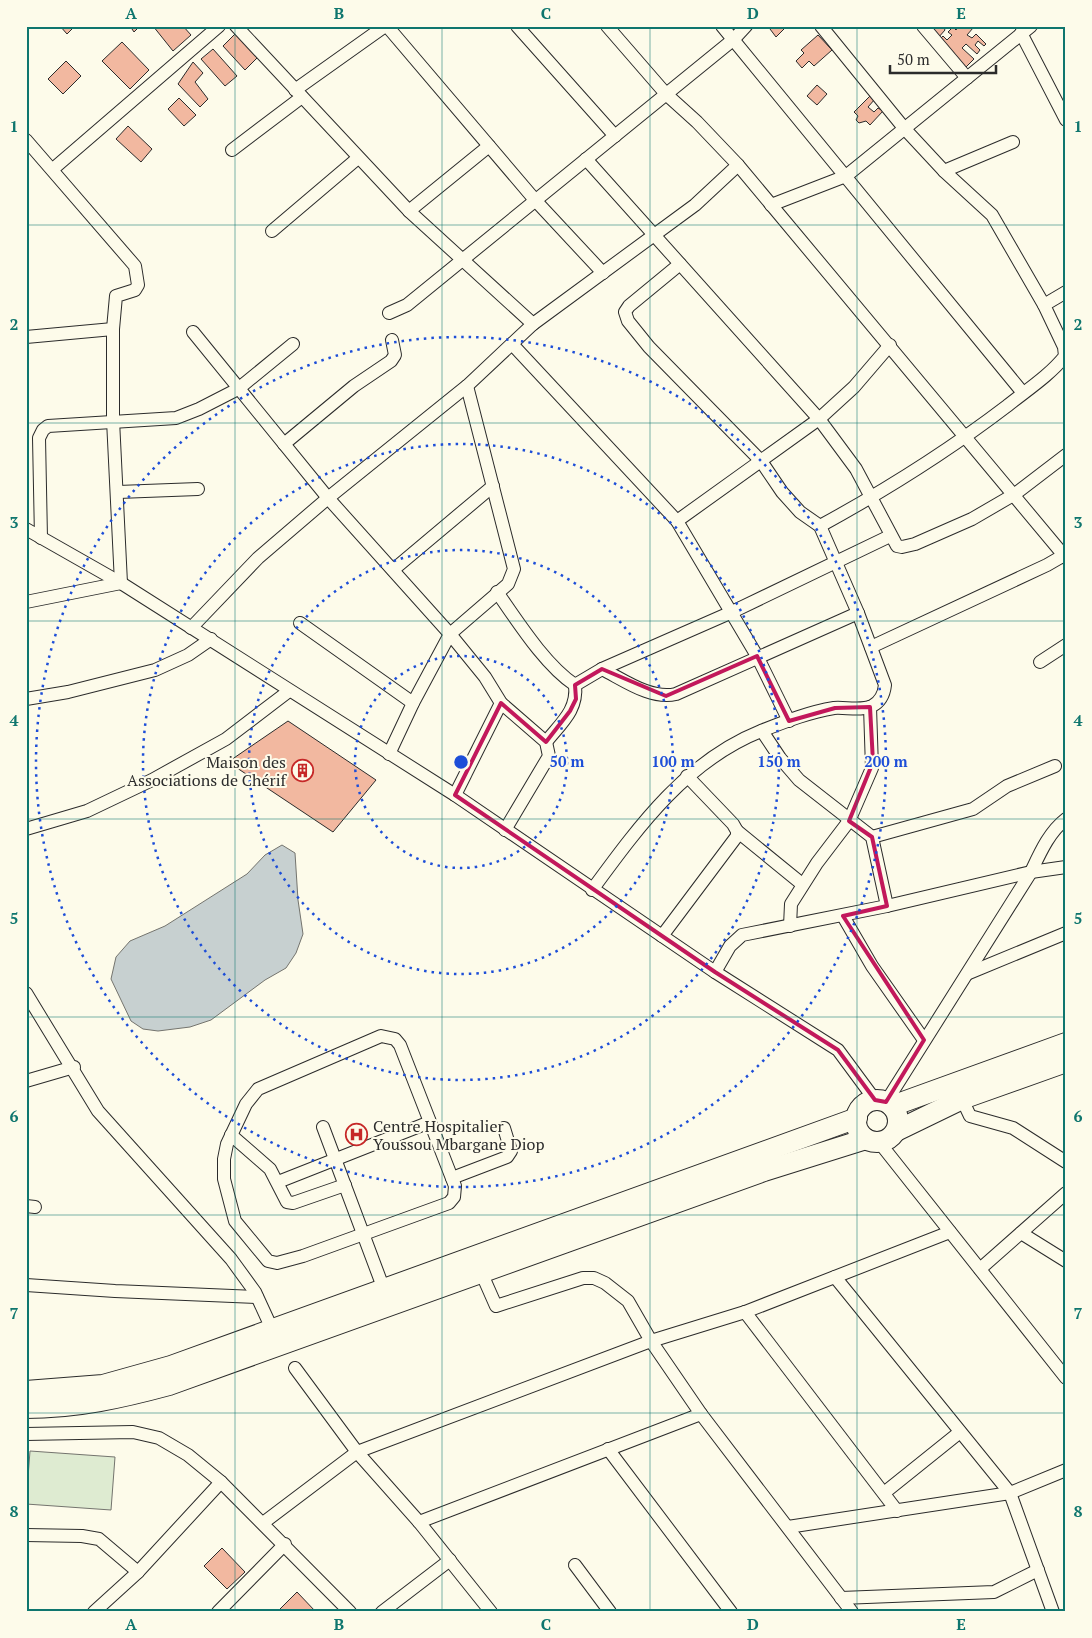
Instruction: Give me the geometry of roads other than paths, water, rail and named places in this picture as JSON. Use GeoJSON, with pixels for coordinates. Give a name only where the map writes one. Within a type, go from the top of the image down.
{"type":"FeatureCollection","features":[{"type":"Feature","properties":{"kind":"main road"},"geometry":{"type":"LineString","coordinates":[[873,1140],[858,1130],[857,1118],[863,1106],[884,1103],[1066,1043]]}},
{"type":"Feature","properties":{"kind":"main road"},"geometry":{"type":"LineString","coordinates":[[26,1391],[70,1389],[132,1379],[272,1329],[481,1272],[764,1171],[873,1140],[886,1140],[896,1131],[962,1100],[1066,1062]]}},
{"type":"Feature","properties":{"kind":"main road"},"geometry":{"type":"LineString","coordinates":[[884,1103],[897,1113],[896,1131]]}},
{"type":"Feature","properties":{"kind":"main road"},"geometry":{"type":"LineString","coordinates":[[26,1408],[57,1408],[99,1403],[168,1385],[386,1297],[857,1118]]}},
{"type":"Feature","properties":{"kind":"street"},"geometry":{"type":"LineString","coordinates":[[53,169],[219,26]]}},
{"type":"Feature","properties":{"kind":"street"},"geometry":{"type":"LineString","coordinates":[[236,26],[409,211],[464,259],[533,324]]}},
{"type":"Feature","properties":{"kind":"street"},"geometry":{"type":"LineString","coordinates":[[232,150],[298,94],[386,26],[535,200],[603,273]]}},
{"type":"Feature","properties":{"kind":"street"},"geometry":{"type":"LineString","coordinates":[[517,26],[615,136]]}},
{"type":"Feature","properties":{"kind":"street"},"geometry":{"type":"LineString","coordinates":[[607,26],[666,94],[697,122],[738,165],[1065,556],[871,648]]}},
{"type":"Feature","properties":{"kind":"street"},"geometry":{"type":"LineString","coordinates":[[722,26],[1023,393]]}},
{"type":"Feature","properties":{"kind":"street"},"geometry":{"type":"LineString","coordinates":[[389,313],[408,305],[734,39],[746,26]]}},
{"type":"Feature","properties":{"kind":"street"},"geometry":{"type":"LineString","coordinates":[[820,526],[871,498],[966,437],[1059,364],[1066,356],[1064,347],[1044,305],[992,216],[944,171],[904,128],[821,26]]}},
{"type":"Feature","properties":{"kind":"street"},"geometry":{"type":"LineString","coordinates":[[922,26],[967,78]]}},
{"type":"Feature","properties":{"kind":"street"},"geometry":{"type":"LineString","coordinates":[[770,205],[846,176],[1026,29],[1066,120]]}},
{"type":"Feature","properties":{"kind":"street"},"geometry":{"type":"LineString","coordinates":[[26,140],[135,266],[138,288],[116,296],[113,329],[113,420],[121,583]]}},
{"type":"Feature","properties":{"kind":"street"},"geometry":{"type":"LineString","coordinates":[[944,171],[1013,142]]}},
{"type":"Feature","properties":{"kind":"street"},"geometry":{"type":"LineString","coordinates":[[409,211],[489,146]]}},
{"type":"Feature","properties":{"kind":"street"},"geometry":{"type":"LineString","coordinates":[[272,231],[358,158]]}},
{"type":"Feature","properties":{"kind":"street"},"geometry":{"type":"LineString","coordinates":[[586,159],[818,419],[856,469],[890,536],[900,547],[914,544],[972,519],[1015,494],[1066,455]]}},
{"type":"Feature","properties":{"kind":"street"},"geometry":{"type":"LineString","coordinates":[[191,628],[258,558],[328,498],[466,386],[533,324],[695,205],[738,165]]}},
{"type":"Feature","properties":{"kind":"street"},"geometry":{"type":"LineString","coordinates":[[592,890],[626,842],[687,776],[724,748],[762,730],[834,708],[870,707],[883,696],[885,685],[858,613],[820,526],[800,512],[782,492],[761,461],[649,347],[628,321],[625,312],[628,306],[680,264]]}},
{"type":"Feature","properties":{"kind":"street"},"geometry":{"type":"LineString","coordinates":[[1044,305],[1066,292]]}},
{"type":"Feature","properties":{"kind":"street"},"geometry":{"type":"LineString","coordinates":[[26,336],[113,329]]}},
{"type":"Feature","properties":{"kind":"street"},"geometry":{"type":"LineString","coordinates":[[192,332],[328,498],[450,634],[485,677],[501,703],[546,742],[549,756],[505,830]]}},
{"type":"Feature","properties":{"kind":"street"},"geometry":{"type":"LineString","coordinates":[[284,444],[354,386],[391,361],[395,355],[392,340]]}},
{"type":"Feature","properties":{"kind":"street"},"geometry":{"type":"LineString","coordinates":[[41,538],[39,438],[42,430],[48,426],[113,420],[176,418],[199,409],[238,389],[292,344]]}},
{"type":"Feature","properties":{"kind":"street"},"geometry":{"type":"LineString","coordinates":[[512,344],[677,520],[757,656],[789,721]]}},
{"type":"Feature","properties":{"kind":"street"},"geometry":{"type":"LineString","coordinates":[[677,520],[818,419],[854,387],[890,345]]}},
{"type":"Feature","properties":{"kind":"street"},"geometry":{"type":"LineString","coordinates":[[389,754],[413,703],[450,634],[508,584],[514,568],[466,386]]}},
{"type":"Feature","properties":{"kind":"street"},"geometry":{"type":"LineString","coordinates":[[393,570],[493,486]]}},
{"type":"Feature","properties":{"kind":"street"},"geometry":{"type":"LineString","coordinates":[[118,492],[198,489]]}},
{"type":"Feature","properties":{"kind":"street"},"geometry":{"type":"LineString","coordinates":[[26,528],[121,583],[389,754],[505,830],[714,972],[838,1050],[884,1103],[969,972],[1031,872],[1052,833],[1066,819]]}},
{"type":"Feature","properties":{"kind":"street"},"geometry":{"type":"LineString","coordinates":[[575,685],[602,669],[732,612],[890,536]]}},
{"type":"Feature","properties":{"kind":"street"},"geometry":{"type":"LineString","coordinates":[[26,602],[121,583]]}},
{"type":"Feature","properties":{"kind":"street"},"geometry":{"type":"LineString","coordinates":[[497,592],[562,676],[575,685]]}},
{"type":"Feature","properties":{"kind":"street"},"geometry":{"type":"LineString","coordinates":[[602,669],[651,693],[666,696],[676,694],[757,656],[858,613]]}},
{"type":"Feature","properties":{"kind":"street"},"geometry":{"type":"LineString","coordinates":[[300,623],[413,703]]}},
{"type":"Feature","properties":{"kind":"street"},"geometry":{"type":"LineString","coordinates":[[26,699],[68,692],[155,670],[188,655],[210,639]]}},
{"type":"Feature","properties":{"kind":"street"},"geometry":{"type":"LineString","coordinates":[[1040,662],[1066,645]]}},
{"type":"Feature","properties":{"kind":"street"},"geometry":{"type":"LineString","coordinates":[[546,742],[570,711],[576,699],[575,685]]}},
{"type":"Feature","properties":{"kind":"street"},"geometry":{"type":"LineString","coordinates":[[26,829],[87,811],[152,780],[226,739],[290,691]]}},
{"type":"Feature","properties":{"kind":"street"},"geometry":{"type":"LineString","coordinates":[[454,796],[501,703]]}},
{"type":"Feature","properties":{"kind":"street"},"geometry":{"type":"LineString","coordinates":[[790,926],[789,909],[802,884],[848,820],[860,799],[873,762],[870,707]]}},
{"type":"Feature","properties":{"kind":"street"},"geometry":{"type":"LineString","coordinates":[[762,730],[780,758],[799,780],[872,837],[887,906]]}},
{"type":"Feature","properties":{"kind":"street"},"geometry":{"type":"LineString","coordinates":[[872,837],[973,809],[1007,786],[1055,766]]}},
{"type":"Feature","properties":{"kind":"street"},"geometry":{"type":"LineString","coordinates":[[687,776],[733,824],[737,831],[802,884]]}},
{"type":"Feature","properties":{"kind":"street"},"geometry":{"type":"LineString","coordinates":[[662,936],[736,839],[737,831]]}},
{"type":"Feature","properties":{"kind":"street"},"geometry":{"type":"LineString","coordinates":[[714,972],[730,946],[742,935],[843,916],[1031,872],[1066,867]]}},
{"type":"Feature","properties":{"kind":"street"},"geometry":{"type":"LineString","coordinates":[[843,916],[872,966],[924,1040]]}},
{"type":"Feature","properties":{"kind":"street"},"geometry":{"type":"LineString","coordinates":[[969,972],[1066,933]]}},
{"type":"Feature","properties":{"kind":"street"},"geometry":{"type":"LineString","coordinates":[[26,993],[31,1009],[74,1067],[98,1111],[214,1240],[257,1297],[272,1329]]}},
{"type":"Feature","properties":{"kind":"street"},"geometry":{"type":"LineString","coordinates":[[381,1036],[396,1040],[400,1045],[455,1186],[454,1197],[448,1203],[277,1263],[261,1255],[235,1222],[224,1179],[224,1159],[231,1135],[246,1104],[258,1089],[381,1036]]}},
{"type":"Feature","properties":{"kind":"street"},"geometry":{"type":"LineString","coordinates":[[26,1081],[74,1067]]}},
{"type":"Feature","properties":{"kind":"street"},"geometry":{"type":"LineString","coordinates":[[962,1100],[970,1116],[1013,1128],[1066,1162]]}},
{"type":"Feature","properties":{"kind":"street"},"geometry":{"type":"LineString","coordinates":[[278,1182],[430,1122]]}},
{"type":"Feature","properties":{"kind":"street"},"geometry":{"type":"LineString","coordinates":[[323,1127],[386,1297]]}},
{"type":"Feature","properties":{"kind":"street"},"geometry":{"type":"LineString","coordinates":[[452,1178],[507,1157],[511,1151],[504,1128]]}},
{"type":"Feature","properties":{"kind":"street"},"geometry":{"type":"LineString","coordinates":[[231,1135],[263,1161],[278,1182],[287,1202],[293,1203],[345,1185]]}},
{"type":"Feature","properties":{"kind":"street"},"geometry":{"type":"LineString","coordinates":[[873,1140],[950,1232],[1065,1376]]}},
{"type":"Feature","properties":{"kind":"street"},"geometry":{"type":"LineString","coordinates":[[980,1269],[1066,1193]]}},
{"type":"Feature","properties":{"kind":"street"},"geometry":{"type":"LineString","coordinates":[[263,1523],[357,1452],[651,1341],[745,1312],[950,1232]]}},
{"type":"Feature","properties":{"kind":"street"},"geometry":{"type":"LineString","coordinates":[[1021,1233],[1066,1260]]}},
{"type":"Feature","properties":{"kind":"street"},"geometry":{"type":"LineString","coordinates":[[481,1272],[496,1306],[546,1288],[583,1278],[594,1278],[620,1293],[628,1301],[651,1341],[701,1414],[852,1612]]}},
{"type":"Feature","properties":{"kind":"street"},"geometry":{"type":"LineString","coordinates":[[835,1277],[1010,1494],[1053,1612]]}},
{"type":"Feature","properties":{"kind":"street"},"geometry":{"type":"LineString","coordinates":[[26,1285],[257,1297]]}},
{"type":"Feature","properties":{"kind":"street"},"geometry":{"type":"LineString","coordinates":[[745,1312],[898,1511]]}},
{"type":"Feature","properties":{"kind":"street"},"geometry":{"type":"LineString","coordinates":[[295,1368],[357,1452],[420,1522],[491,1612]]}},
{"type":"Feature","properties":{"kind":"street"},"geometry":{"type":"LineString","coordinates":[[420,1522],[701,1414]]}},
{"type":"Feature","properties":{"kind":"street"},"geometry":{"type":"LineString","coordinates":[[26,1434],[133,1432],[146,1434],[188,1455],[221,1482],[285,1544],[343,1609]]}},
{"type":"Feature","properties":{"kind":"street"},"geometry":{"type":"LineString","coordinates":[[884,1493],[960,1432]]}},
{"type":"Feature","properties":{"kind":"street"},"geometry":{"type":"LineString","coordinates":[[608,1449],[731,1612]]}},
{"type":"Feature","properties":{"kind":"street"},"geometry":{"type":"LineString","coordinates":[[788,1527],[1010,1494],[1066,1470]]}},
{"type":"Feature","properties":{"kind":"street"},"geometry":{"type":"LineString","coordinates":[[94,1612],[138,1572],[221,1482]]}},
{"type":"Feature","properties":{"kind":"street"},"geometry":{"type":"LineString","coordinates":[[26,1535],[82,1536],[99,1539],[138,1572]]}},
{"type":"Feature","properties":{"kind":"street"},"geometry":{"type":"LineString","coordinates":[[218,1612],[285,1544]]}},
{"type":"Feature","properties":{"kind":"street"},"geometry":{"type":"LineString","coordinates":[[382,1612],[450,1560]]}},
{"type":"Feature","properties":{"kind":"street"},"geometry":{"type":"LineString","coordinates":[[575,1565],[610,1612]]}},
{"type":"Feature","properties":{"kind":"street"},"geometry":{"type":"LineString","coordinates":[[841,1598],[994,1592],[1038,1570]]}},
{"type":"Feature","properties":{"kind":"place","name":"Maison des Associations de Chérif"},"geometry":{"type":"Point","coordinates":[302,771]}},
{"type":"Feature","properties":{"kind":"place","name":"Centre Hospitalier Youssou Mbargane Diop"},"geometry":{"type":"Point","coordinates":[357,1135]}}]}
